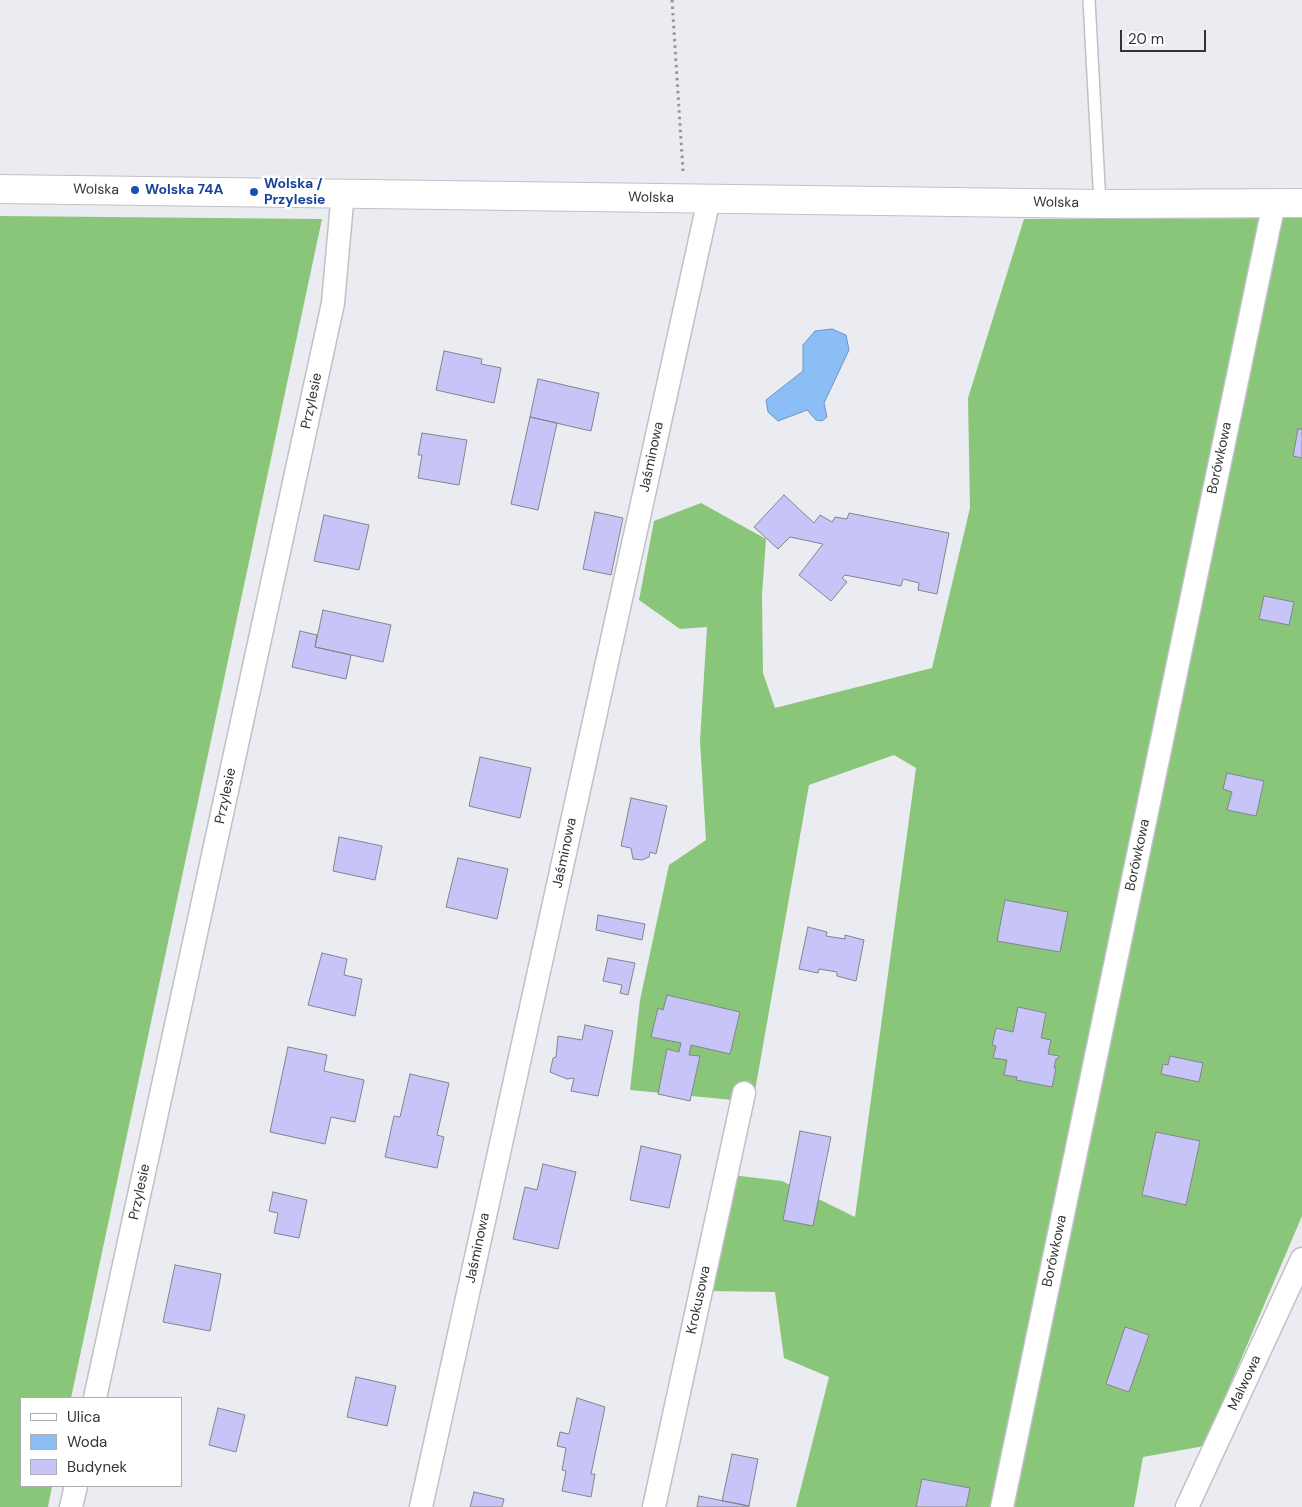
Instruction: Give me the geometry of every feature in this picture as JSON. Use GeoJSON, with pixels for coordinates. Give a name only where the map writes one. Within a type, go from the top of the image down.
{"type":"FeatureCollection","features":[{"type":"Feature","properties":{"kind":"street","name":"Wolska"},"geometry":{"type":"LineString","coordinates":[[0,189],[343,192],[1100,204],[1302,203]]}},
{"type":"Feature","properties":{"kind":"street","name":"Przylesie"},"geometry":{"type":"LineString","coordinates":[[95,1397],[333,302],[343,192]]}},
{"type":"Feature","properties":{"kind":"street","name":"Jaśminowa"},"geometry":{"type":"LineString","coordinates":[[420,1507],[697,199]]}},
{"type":"Feature","properties":{"kind":"street","name":"Borówkowa"},"geometry":{"type":"LineString","coordinates":[[1002,1507],[1274,203]]}},
{"type":"Feature","properties":{"kind":"street","name":"Krokusowa"},"geometry":{"type":"LineString","coordinates":[[654,1507],[744,1093]]}},
{"type":"Feature","properties":{"kind":"street","name":"Malwowa"},"geometry":{"type":"LineString","coordinates":[[1187,1507],[1302,1259]]}},
{"type":"Feature","properties":{"kind":"street"},"geometry":{"type":"LineString","coordinates":[[71,1507],[76,1487]]}},
{"type":"Feature","properties":{"kind":"lane"},"geometry":{"type":"LineString","coordinates":[[1088,0],[1100,204]]}},
{"type":"Feature","properties":{"kind":"path"},"geometry":{"type":"LineString","coordinates":[[672,0],[697,199]]}},
{"type":"Feature","properties":{"kind":"green space"},"geometry":{"type":"Polygon","coordinates":[[[0,216],[322,219],[71,1397],[20,1397],[20,1487],[52,1487],[48,1507],[0,1507],[0,216]]]}},
{"type":"Feature","properties":{"kind":"green space"},"geometry":{"type":"Polygon","coordinates":[[[1302,218],[1302,1216],[1204,1446],[1143,1457],[1134,1507],[796,1507],[829,1377],[784,1358],[775,1292],[709,1291],[724,1174],[782,1181],[855,1217],[916,768],[894,755],[809,785],[753,1102],[630,1090],[640,1000],[669,865],[706,840],[700,741],[707,627],[680,629],[639,600],[654,521],[701,503],[766,539],[762,595],[763,673],[775,708],[932,668],[970,508],[968,398],[1024,219],[1302,218]]]}},
{"type":"Feature","properties":{"kind":"water"},"geometry":{"type":"Polygon","coordinates":[[[832,329],[846,335],[849,350],[824,403],[827,417],[822,421],[816,420],[807,410],[778,421],[768,412],[766,400],[803,371],[803,345],[815,331],[832,329]]]}},
{"type":"Feature","properties":{"kind":"building"},"geometry":{"type":"Polygon","coordinates":[[[444,351],[482,359],[481,364],[501,368],[494,403],[436,390],[444,351]]]}},
{"type":"Feature","properties":{"kind":"building"},"geometry":{"type":"Polygon","coordinates":[[[538,379],[599,393],[591,431],[530,417],[538,379]]]}},
{"type":"Feature","properties":{"kind":"building"},"geometry":{"type":"Polygon","coordinates":[[[530,417],[557,423],[538,510],[511,504],[530,417]]]}},
{"type":"Feature","properties":{"kind":"building"},"geometry":{"type":"Polygon","coordinates":[[[1298,429],[1302,429],[1302,458],[1293,456],[1298,429]]]}},
{"type":"Feature","properties":{"kind":"building"},"geometry":{"type":"Polygon","coordinates":[[[422,433],[467,440],[459,485],[418,478],[422,455],[418,455],[422,433]]]}},
{"type":"Feature","properties":{"kind":"building"},"geometry":{"type":"Polygon","coordinates":[[[784,495],[814,523],[820,515],[832,522],[835,517],[847,519],[849,513],[949,533],[937,594],[918,590],[919,583],[903,579],[901,586],[845,575],[842,578],[847,582],[831,601],[799,575],[823,544],[790,537],[778,549],[754,527],[784,495]]]}},
{"type":"Feature","properties":{"kind":"building"},"geometry":{"type":"Polygon","coordinates":[[[595,512],[623,518],[611,575],[583,569],[595,512]]]}},
{"type":"Feature","properties":{"kind":"building"},"geometry":{"type":"Polygon","coordinates":[[[324,515],[369,525],[359,570],[314,561],[324,515]]]}},
{"type":"Feature","properties":{"kind":"building"},"geometry":{"type":"Polygon","coordinates":[[[1264,596],[1294,602],[1289,625],[1259,619],[1264,596]]]}},
{"type":"Feature","properties":{"kind":"building"},"geometry":{"type":"Polygon","coordinates":[[[323,610],[391,625],[383,662],[315,647],[323,610]]]}},
{"type":"Feature","properties":{"kind":"building"},"geometry":{"type":"Polygon","coordinates":[[[300,631],[317,635],[315,647],[351,655],[346,679],[292,667],[300,631]]]}},
{"type":"Feature","properties":{"kind":"building"},"geometry":{"type":"Polygon","coordinates":[[[480,757],[531,768],[520,818],[469,806],[480,757]]]}},
{"type":"Feature","properties":{"kind":"building"},"geometry":{"type":"Polygon","coordinates":[[[1227,773],[1264,781],[1256,816],[1227,810],[1232,792],[1223,789],[1227,773]]]}},
{"type":"Feature","properties":{"kind":"building"},"geometry":{"type":"Polygon","coordinates":[[[631,798],[667,806],[656,854],[650,852],[649,857],[642,860],[633,859],[631,848],[621,846],[631,798]]]}},
{"type":"Feature","properties":{"kind":"building"},"geometry":{"type":"Polygon","coordinates":[[[339,837],[382,846],[375,880],[333,871],[339,837]]]}},
{"type":"Feature","properties":{"kind":"building"},"geometry":{"type":"Polygon","coordinates":[[[458,858],[508,869],[497,919],[446,907],[458,858]]]}},
{"type":"Feature","properties":{"kind":"building"},"geometry":{"type":"Polygon","coordinates":[[[1005,900],[1068,912],[1060,952],[997,941],[1005,900]]]}},
{"type":"Feature","properties":{"kind":"building"},"geometry":{"type":"Polygon","coordinates":[[[598,915],[645,924],[642,940],[596,930],[598,915]]]}},
{"type":"Feature","properties":{"kind":"building"},"geometry":{"type":"Polygon","coordinates":[[[808,927],[827,932],[826,936],[845,939],[845,935],[864,940],[856,981],[837,976],[837,972],[819,969],[818,973],[799,969],[808,927]]]}},
{"type":"Feature","properties":{"kind":"building"},"geometry":{"type":"Polygon","coordinates":[[[322,953],[347,959],[344,975],[362,979],[355,1016],[308,1005],[322,953]]]}},
{"type":"Feature","properties":{"kind":"building"},"geometry":{"type":"Polygon","coordinates":[[[608,958],[635,963],[628,995],[620,993],[622,985],[603,981],[608,958]]]}},
{"type":"Feature","properties":{"kind":"building"},"geometry":{"type":"Polygon","coordinates":[[[667,995],[740,1012],[730,1054],[691,1045],[689,1055],[700,1056],[690,1101],[658,1094],[667,1049],[679,1052],[681,1043],[651,1037],[658,1008],[663,1010],[667,995]]]}},
{"type":"Feature","properties":{"kind":"building"},"geometry":{"type":"Polygon","coordinates":[[[1018,1007],[1046,1013],[1041,1038],[1051,1040],[1048,1054],[1059,1056],[1056,1059],[1052,1087],[1016,1080],[1017,1077],[1004,1075],[1007,1060],[993,1058],[996,1046],[992,1045],[996,1028],[1013,1032],[1018,1007]]]}},
{"type":"Feature","properties":{"kind":"building"},"geometry":{"type":"Polygon","coordinates":[[[585,1025],[613,1031],[598,1096],[571,1091],[574,1078],[567,1079],[550,1072],[553,1058],[556,1057],[558,1036],[582,1040],[585,1025]]]}},
{"type":"Feature","properties":{"kind":"building"},"geometry":{"type":"Polygon","coordinates":[[[288,1047],[327,1055],[324,1071],[364,1080],[355,1122],[331,1117],[325,1144],[270,1132],[288,1047]]]}},
{"type":"Feature","properties":{"kind":"building"},"geometry":{"type":"Polygon","coordinates":[[[1170,1056],[1203,1063],[1199,1082],[1161,1074],[1163,1064],[1168,1065],[1170,1056]]]}},
{"type":"Feature","properties":{"kind":"building"},"geometry":{"type":"Polygon","coordinates":[[[410,1074],[449,1083],[437,1135],[444,1137],[437,1168],[385,1157],[394,1116],[400,1117],[410,1074]]]}},
{"type":"Feature","properties":{"kind":"building"},"geometry":{"type":"Polygon","coordinates":[[[800,1131],[831,1137],[813,1226],[783,1220],[800,1131]]]}},
{"type":"Feature","properties":{"kind":"building"},"geometry":{"type":"Polygon","coordinates":[[[1156,1132],[1200,1141],[1186,1205],[1142,1195],[1156,1132]]]}},
{"type":"Feature","properties":{"kind":"building"},"geometry":{"type":"Polygon","coordinates":[[[641,1146],[681,1155],[669,1208],[630,1200],[641,1146]]]}},
{"type":"Feature","properties":{"kind":"building"},"geometry":{"type":"Polygon","coordinates":[[[543,1164],[576,1172],[558,1249],[513,1239],[525,1187],[537,1190],[543,1164]]]}},
{"type":"Feature","properties":{"kind":"building"},"geometry":{"type":"Polygon","coordinates":[[[273,1192],[307,1200],[299,1238],[274,1233],[278,1213],[269,1211],[273,1192]]]}},
{"type":"Feature","properties":{"kind":"building"},"geometry":{"type":"Polygon","coordinates":[[[175,1265],[221,1274],[210,1331],[163,1322],[175,1265]]]}},
{"type":"Feature","properties":{"kind":"building"},"geometry":{"type":"Polygon","coordinates":[[[1125,1327],[1149,1335],[1129,1392],[1106,1384],[1125,1327]]]}},
{"type":"Feature","properties":{"kind":"building"},"geometry":{"type":"Polygon","coordinates":[[[356,1377],[396,1386],[387,1426],[347,1417],[356,1377]]]}},
{"type":"Feature","properties":{"kind":"building"},"geometry":{"type":"Polygon","coordinates":[[[577,1398],[605,1407],[591,1474],[595,1474],[591,1497],[562,1491],[566,1471],[562,1470],[566,1448],[557,1446],[560,1432],[569,1434],[577,1398]]]}},
{"type":"Feature","properties":{"kind":"building"},"geometry":{"type":"Polygon","coordinates":[[[218,1408],[245,1415],[236,1452],[209,1445],[218,1408]]]}},
{"type":"Feature","properties":{"kind":"building"},"geometry":{"type":"Polygon","coordinates":[[[732,1454],[758,1459],[749,1506],[722,1501],[732,1454]]]}},
{"type":"Feature","properties":{"kind":"building"},"geometry":{"type":"Polygon","coordinates":[[[922,1479],[970,1488],[966,1507],[916,1507],[922,1479]]]}},
{"type":"Feature","properties":{"kind":"building"},"geometry":{"type":"Polygon","coordinates":[[[474,1492],[504,1499],[502,1507],[470,1507],[474,1492]]]}},
{"type":"Feature","properties":{"kind":"building"},"geometry":{"type":"Polygon","coordinates":[[[699,1496],[749,1506],[749,1507],[697,1507],[699,1496]]]}},
{"type":"Feature","properties":{"kind":"place","name":"Wolska 74A"},"geometry":{"type":"Point","coordinates":[135,190]}},
{"type":"Feature","properties":{"kind":"place","name":"Wolska / Przylesie"},"geometry":{"type":"Point","coordinates":[254,192]}}]}
